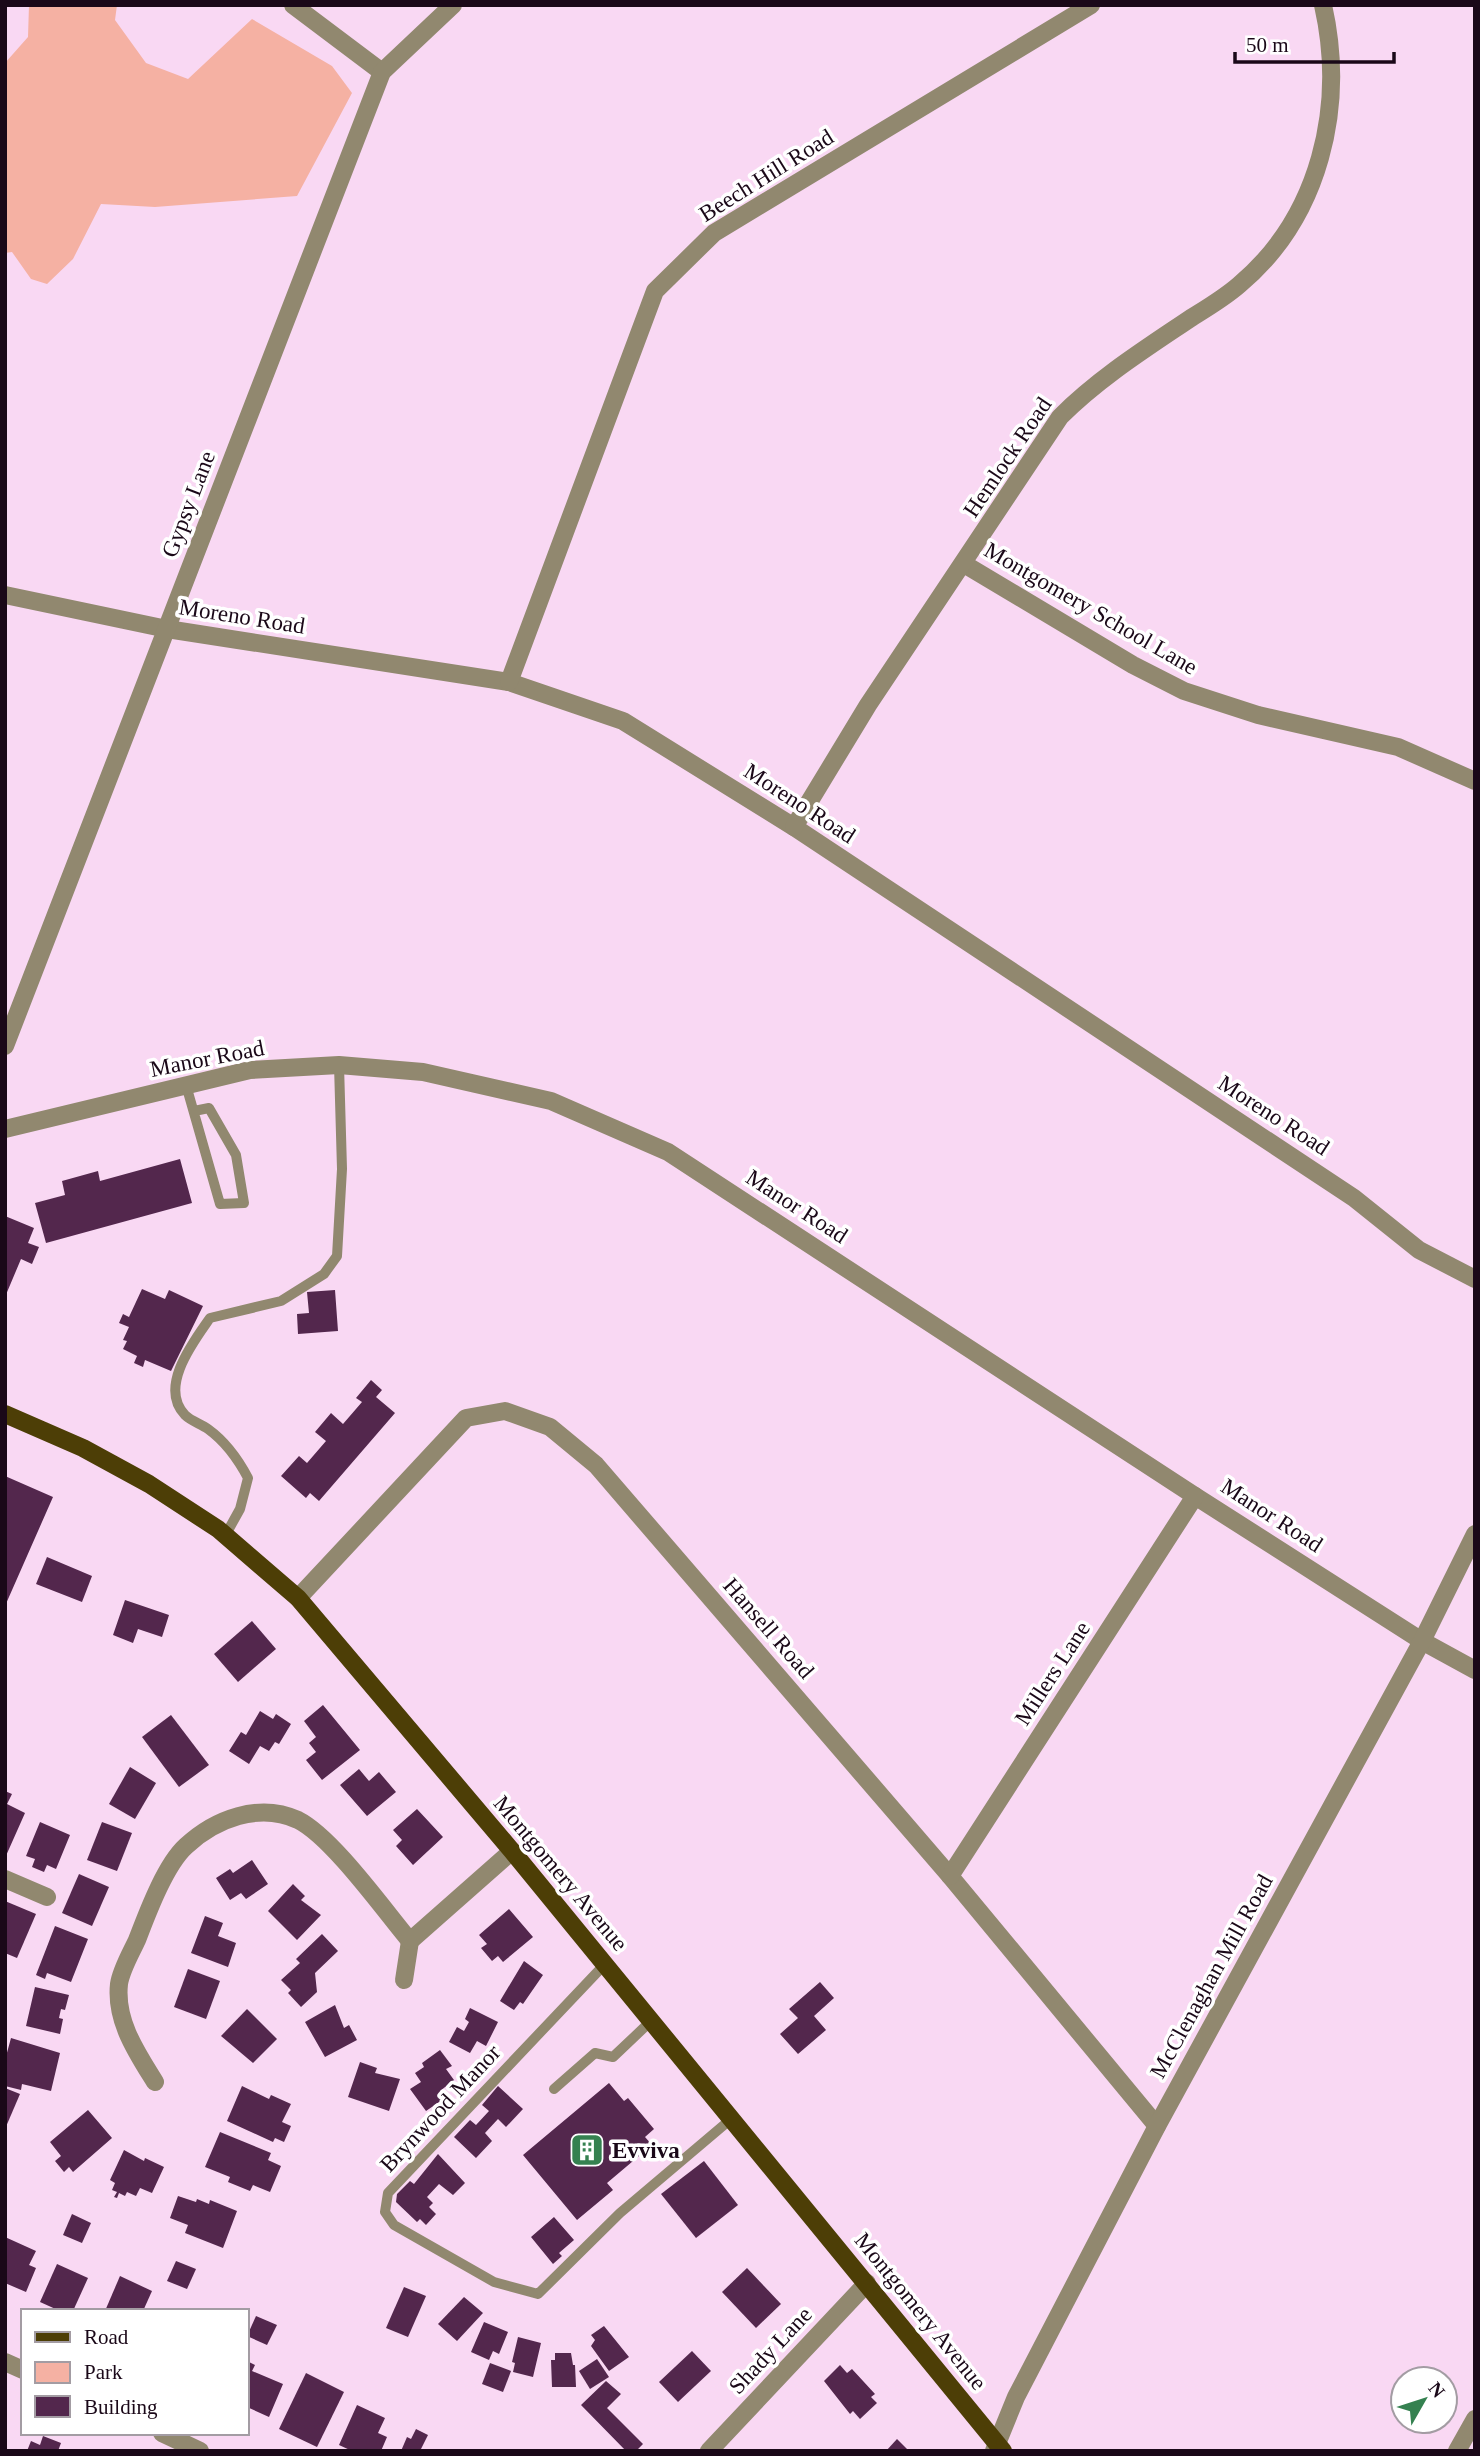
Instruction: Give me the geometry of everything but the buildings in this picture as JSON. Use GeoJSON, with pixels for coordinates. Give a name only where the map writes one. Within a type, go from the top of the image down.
{"type":"FeatureCollection","features":[{"type":"Feature","properties":{"kind":"main road","name":"Montgomery Avenue"},"geometry":{"type":"LineString","coordinates":[[5,1414],[83,1448],[138,1478],[225,1535],[298,1598],[605,1964],[867,2283],[998,2449]]}},
{"type":"Feature","properties":{"kind":"street"},"geometry":{"type":"LineString","coordinates":[[293,5],[382,72]]}},
{"type":"Feature","properties":{"kind":"street","name":"Gypsy Lane"},"geometry":{"type":"LineString","coordinates":[[5,1046],[382,72],[453,5]]}},
{"type":"Feature","properties":{"kind":"street","name":"Beech Hill Road"},"geometry":{"type":"LineString","coordinates":[[509,682],[656,291],[714,233],[1091,5]]}},
{"type":"Feature","properties":{"kind":"street","name":"Hemlock Road"},"geometry":{"type":"LineString","coordinates":[[794,827],[868,705],[1060,417],[1087,390],[1238,286],[1293,225],[1317,172],[1329,117],[1331,59],[1323,5]]}},
{"type":"Feature","properties":{"kind":"street","name":"Montgomery School Lane"},"geometry":{"type":"LineString","coordinates":[[964,564],[1133,665],[1184,691],[1258,715],[1398,747],[1475,781]]}},
{"type":"Feature","properties":{"kind":"street","name":"Moreno Road"},"geometry":{"type":"LineString","coordinates":[[5,595],[167,629],[509,682],[622,721],[794,827],[1354,1198],[1419,1250],[1475,1279]]}},
{"type":"Feature","properties":{"kind":"street","name":"Manor Road"},"geometry":{"type":"LineString","coordinates":[[5,1129],[250,1070],[339,1065],[422,1072],[551,1101],[668,1152],[1195,1496],[1422,1640],[1475,1670]]}},
{"type":"Feature","properties":{"kind":"street","name":"Hansell Road"},"geometry":{"type":"LineString","coordinates":[[298,1598],[466,1418],[505,1411],[550,1427],[596,1465],[950,1876],[1157,2126]]}},
{"type":"Feature","properties":{"kind":"street","name":"Millers Lane"},"geometry":{"type":"LineString","coordinates":[[950,1876],[1195,1496]]}},
{"type":"Feature","properties":{"kind":"street","name":"McClenaghan Mill Road"},"geometry":{"type":"LineString","coordinates":[[998,2449],[1016,2397],[1157,2126],[1422,1640],[1475,1534]]}},
{"type":"Feature","properties":{"kind":"street"},"geometry":{"type":"LineString","coordinates":[[155,2082],[129,2039],[120,2009],[120,1983],[153,1898],[184,1847],[225,1819],[261,1812],[298,1820],[340,1856],[410,1941]]}},
{"type":"Feature","properties":{"kind":"street"},"geometry":{"type":"LineString","coordinates":[[404,1980],[410,1941],[512,1852]]}},
{"type":"Feature","properties":{"kind":"street"},"geometry":{"type":"LineString","coordinates":[[5,1879],[47,1897]]}},
{"type":"Feature","properties":{"kind":"street","name":"Shady Lane"},"geometry":{"type":"LineString","coordinates":[[709,2451],[867,2283]]}},
{"type":"Feature","properties":{"kind":"street"},"geometry":{"type":"LineString","coordinates":[[5,2362],[21,2369]]}},
{"type":"Feature","properties":{"kind":"street"},"geometry":{"type":"LineString","coordinates":[[1457,2451],[1475,2419]]}},
{"type":"Feature","properties":{"kind":"street"},"geometry":{"type":"LineString","coordinates":[[166,2435],[201,2451]]}},
{"type":"Feature","properties":{"kind":"lane"},"geometry":{"type":"LineString","coordinates":[[225,1535],[240,1510],[248,1478],[236,1455],[209,1430],[184,1414],[175,1392],[185,1354],[210,1318],[281,1301],[324,1274],[337,1256],[342,1169],[339,1065]]}},
{"type":"Feature","properties":{"kind":"lane"},"geometry":{"type":"LineString","coordinates":[[186,1085],[220,1204],[244,1203],[236,1155],[209,1108],[194,1111]]}},
{"type":"Feature","properties":{"kind":"lane","name":"Brynwood Manor"},"geometry":{"type":"LineString","coordinates":[[605,1964],[388,2193],[385,2212],[394,2225],[494,2281],[538,2294],[620,2213],[731,2119]]}},
{"type":"Feature","properties":{"kind":"lane"},"geometry":{"type":"LineString","coordinates":[[554,2089],[595,2053],[613,2057],[651,2021]]}},
{"type":"Feature","properties":{"kind":"green space"},"geometry":{"type":"Polygon","coordinates":[[[29,5],[117,5],[115,20],[146,63],[188,79],[252,19],[332,66],[352,93],[297,196],[155,207],[101,204],[73,259],[47,284],[31,279],[12,252],[5,253],[5,63],[28,37],[29,5]]]}},
{"type":"Feature","properties":{"kind":"place","name":"Evviva"},"geometry":{"type":"Point","coordinates":[587,2150]}}]}
